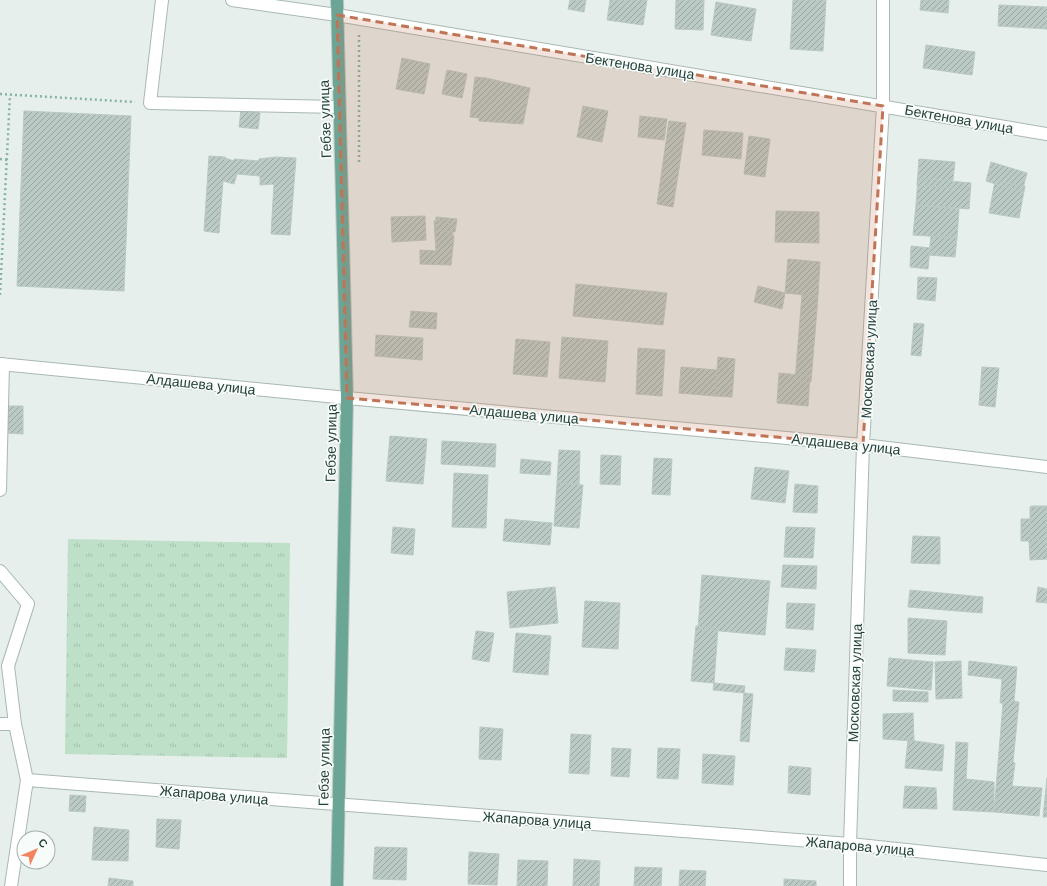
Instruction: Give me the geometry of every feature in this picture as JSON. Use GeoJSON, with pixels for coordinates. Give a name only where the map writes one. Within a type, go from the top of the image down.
{"type":"FeatureCollection","features":[{"type":"Feature","properties":{"kind":"main road","name":"Гебзе улица"},"geometry":{"type":"LineString","coordinates":[[337,0],[347,398],[337,886]]}},
{"type":"Feature","properties":{"kind":"street"},"geometry":{"type":"LineString","coordinates":[[162,0],[150,103],[339,107]]}},
{"type":"Feature","properties":{"kind":"street","name":"Бектенова улица"},"geometry":{"type":"LineString","coordinates":[[232,0],[337,15],[1047,134]]}},
{"type":"Feature","properties":{"kind":"street","name":"Московская улица"},"geometry":{"type":"LineString","coordinates":[[850,886],[850,844],[864,445],[883,106],[883,0]]}},
{"type":"Feature","properties":{"kind":"street"},"geometry":{"type":"LineString","coordinates":[[0,490],[1,364]]}},
{"type":"Feature","properties":{"kind":"street","name":"Алдашева улица"},"geometry":{"type":"LineString","coordinates":[[1,364],[347,398],[864,445],[1047,467]]}},
{"type":"Feature","properties":{"kind":"street"},"geometry":{"type":"LineString","coordinates":[[0,571],[28,604],[8,666],[15,724],[27,780],[11,886]]}},
{"type":"Feature","properties":{"kind":"street"},"geometry":{"type":"LineString","coordinates":[[0,724],[15,724]]}},
{"type":"Feature","properties":{"kind":"street","name":"Жапарова улица"},"geometry":{"type":"LineString","coordinates":[[27,780],[850,844],[1047,865]]}},
{"type":"Feature","properties":{"kind":"path"},"geometry":{"type":"LineString","coordinates":[[0,94],[150,103]]}},
{"type":"Feature","properties":{"kind":"path"},"geometry":{"type":"LineString","coordinates":[[0,295],[10,94]]}},
{"type":"Feature","properties":{"kind":"path"},"geometry":{"type":"LineString","coordinates":[[0,159],[7,160]]}},
{"type":"Feature","properties":{"kind":"highlighted area"},"geometry":{"type":"Polygon","coordinates":[[[337,15],[883,106],[863,445],[347,398],[337,15]]]}},
{"type":"Feature","properties":{"kind":"green space"},"geometry":{"type":"Polygon","coordinates":[[[68,539],[290,543],[287,758],[65,754],[68,539]]]}},
{"type":"Feature","properties":{"kind":"building"},"geometry":{"type":"Polygon","coordinates":[[[570,0],[586,0],[584,12],[568,9],[570,0]]]}},
{"type":"Feature","properties":{"kind":"building"},"geometry":{"type":"Polygon","coordinates":[[[610,0],[647,0],[643,25],[607,20],[610,0]]]}},
{"type":"Feature","properties":{"kind":"building"},"geometry":{"type":"Polygon","coordinates":[[[676,0],[704,0],[703,30],[675,29],[676,0]]]}},
{"type":"Feature","properties":{"kind":"building"},"geometry":{"type":"Polygon","coordinates":[[[793,0],[826,0],[823,51],[790,49],[793,0]]]}},
{"type":"Feature","properties":{"kind":"building"},"geometry":{"type":"Polygon","coordinates":[[[921,0],[949,0],[948,13],[920,10],[921,0]]]}},
{"type":"Feature","properties":{"kind":"building"},"geometry":{"type":"Polygon","coordinates":[[[716,2],[756,9],[751,41],[711,35],[716,2]]]}},
{"type":"Feature","properties":{"kind":"building"},"geometry":{"type":"Polygon","coordinates":[[[999,5],[1047,7],[1047,29],[998,26],[999,5]]]}},
{"type":"Feature","properties":{"kind":"building"},"geometry":{"type":"Polygon","coordinates":[[[926,45],[975,52],[972,75],[923,68],[926,45]]]}},
{"type":"Feature","properties":{"kind":"building"},"geometry":{"type":"Polygon","coordinates":[[[402,58],[430,64],[424,94],[396,89],[402,58]]]}},
{"type":"Feature","properties":{"kind":"building"},"geometry":{"type":"Polygon","coordinates":[[[447,70],[467,74],[462,98],[442,94],[447,70]]]}},
{"type":"Feature","properties":{"kind":"building"},"geometry":{"type":"Polygon","coordinates":[[[475,77],[530,88],[523,124],[479,121],[479,118],[470,117],[475,77]]]}},
{"type":"Feature","properties":{"kind":"building"},"geometry":{"type":"Polygon","coordinates":[[[583,106],[608,111],[602,142],[577,137],[583,106]]]}},
{"type":"Feature","properties":{"kind":"building"},"geometry":{"type":"Polygon","coordinates":[[[241,110],[260,113],[258,129],[239,127],[241,110]]]}},
{"type":"Feature","properties":{"kind":"building"},"geometry":{"type":"Polygon","coordinates":[[[24,111],[131,116],[124,291],[17,286],[24,111]]]}},
{"type":"Feature","properties":{"kind":"building"},"geometry":{"type":"Polygon","coordinates":[[[640,116],[667,119],[664,140],[638,137],[640,116]]]}},
{"type":"Feature","properties":{"kind":"building"},"geometry":{"type":"Polygon","coordinates":[[[669,121],[686,123],[673,207],[657,204],[669,121]]]}},
{"type":"Feature","properties":{"kind":"building"},"geometry":{"type":"Polygon","coordinates":[[[704,130],[743,133],[741,159],[702,155],[704,130]]]}},
{"type":"Feature","properties":{"kind":"building"},"geometry":{"type":"Polygon","coordinates":[[[749,136],[770,139],[765,177],[744,174],[749,136]]]}},
{"type":"Feature","properties":{"kind":"building"},"geometry":{"type":"Polygon","coordinates":[[[209,156],[225,157],[224,164],[225,158],[234,161],[234,159],[259,161],[259,159],[276,157],[296,158],[290,235],[271,234],[274,184],[260,185],[260,176],[237,174],[234,184],[223,181],[219,233],[204,231],[209,156]]]}},
{"type":"Feature","properties":{"kind":"building"},"geometry":{"type":"Polygon","coordinates":[[[919,159],[955,162],[952,188],[917,185],[919,159]]]}},
{"type":"Feature","properties":{"kind":"building"},"geometry":{"type":"Polygon","coordinates":[[[991,162],[1027,173],[1022,192],[986,181],[991,162]]]}},
{"type":"Feature","properties":{"kind":"building"},"geometry":{"type":"Polygon","coordinates":[[[918,178],[971,183],[969,209],[916,205],[918,178]]]}},
{"type":"Feature","properties":{"kind":"building"},"geometry":{"type":"Polygon","coordinates":[[[995,181],[1025,186],[1019,218],[989,213],[995,181]]]}},
{"type":"Feature","properties":{"kind":"building"},"geometry":{"type":"Polygon","coordinates":[[[916,205],[959,209],[957,238],[913,235],[916,205]]]}},
{"type":"Feature","properties":{"kind":"building"},"geometry":{"type":"Polygon","coordinates":[[[776,211],[819,212],[819,243],[775,242],[776,211]]]}},
{"type":"Feature","properties":{"kind":"building"},"geometry":{"type":"Polygon","coordinates":[[[425,216],[426,240],[392,242],[391,217],[425,216]]]}},
{"type":"Feature","properties":{"kind":"building"},"geometry":{"type":"Polygon","coordinates":[[[436,217],[457,219],[455,232],[435,230],[436,217]]]}},
{"type":"Feature","properties":{"kind":"building"},"geometry":{"type":"Polygon","coordinates":[[[447,220],[454,237],[451,265],[420,264],[420,250],[436,251],[434,221],[447,220]]]}},
{"type":"Feature","properties":{"kind":"building"},"geometry":{"type":"Polygon","coordinates":[[[931,236],[957,238],[955,257],[929,255],[931,236]]]}},
{"type":"Feature","properties":{"kind":"building"},"geometry":{"type":"Polygon","coordinates":[[[911,246],[930,248],[928,269],[910,267],[911,246]]]}},
{"type":"Feature","properties":{"kind":"building"},"geometry":{"type":"Polygon","coordinates":[[[788,259],[820,262],[818,296],[785,293],[788,259]]]}},
{"type":"Feature","properties":{"kind":"building"},"geometry":{"type":"Polygon","coordinates":[[[918,277],[937,278],[935,301],[917,299],[918,277]]]}},
{"type":"Feature","properties":{"kind":"building"},"geometry":{"type":"Polygon","coordinates":[[[576,284],[667,293],[663,325],[573,316],[576,284]]]}},
{"type":"Feature","properties":{"kind":"building"},"geometry":{"type":"Polygon","coordinates":[[[758,286],[785,293],[782,309],[754,302],[758,286]]]}},
{"type":"Feature","properties":{"kind":"building"},"geometry":{"type":"Polygon","coordinates":[[[802,294],[818,296],[811,382],[795,381],[802,294]]]}},
{"type":"Feature","properties":{"kind":"building"},"geometry":{"type":"Polygon","coordinates":[[[411,311],[437,313],[436,329],[409,327],[411,311]]]}},
{"type":"Feature","properties":{"kind":"building"},"geometry":{"type":"Polygon","coordinates":[[[914,323],[924,324],[921,356],[911,355],[914,323]]]}},
{"type":"Feature","properties":{"kind":"building"},"geometry":{"type":"Polygon","coordinates":[[[376,335],[423,338],[422,360],[375,356],[376,335]]]}},
{"type":"Feature","properties":{"kind":"building"},"geometry":{"type":"Polygon","coordinates":[[[562,337],[608,341],[605,382],[559,378],[562,337]]]}},
{"type":"Feature","properties":{"kind":"building"},"geometry":{"type":"Polygon","coordinates":[[[516,339],[550,342],[547,377],[513,374],[516,339]]]}},
{"type":"Feature","properties":{"kind":"building"},"geometry":{"type":"Polygon","coordinates":[[[638,348],[665,350],[662,396],[636,394],[638,348]]]}},
{"type":"Feature","properties":{"kind":"building"},"geometry":{"type":"Polygon","coordinates":[[[718,357],[735,359],[732,397],[715,396],[718,357]]]}},
{"type":"Feature","properties":{"kind":"building"},"geometry":{"type":"Polygon","coordinates":[[[681,367],[717,370],[715,396],[679,393],[681,367]]]}},
{"type":"Feature","properties":{"kind":"building"},"geometry":{"type":"Polygon","coordinates":[[[982,367],[999,368],[995,407],[979,405],[982,367]]]}},
{"type":"Feature","properties":{"kind":"building"},"geometry":{"type":"Polygon","coordinates":[[[779,373],[810,376],[808,406],[777,403],[779,373]]]}},
{"type":"Feature","properties":{"kind":"building"},"geometry":{"type":"Polygon","coordinates":[[[6,406],[23,406],[23,434],[6,433],[6,406]]]}},
{"type":"Feature","properties":{"kind":"building"},"geometry":{"type":"Polygon","coordinates":[[[390,436],[427,439],[423,484],[386,481],[390,436]]]}},
{"type":"Feature","properties":{"kind":"building"},"geometry":{"type":"Polygon","coordinates":[[[442,441],[496,444],[495,467],[441,464],[442,441]]]}},
{"type":"Feature","properties":{"kind":"building"},"geometry":{"type":"Polygon","coordinates":[[[559,450],[580,451],[579,484],[557,483],[559,450]]]}},
{"type":"Feature","properties":{"kind":"building"},"geometry":{"type":"Polygon","coordinates":[[[601,455],[621,456],[620,485],[600,484],[601,455]]]}},
{"type":"Feature","properties":{"kind":"building"},"geometry":{"type":"Polygon","coordinates":[[[654,458],[672,459],[670,495],[652,494],[654,458]]]}},
{"type":"Feature","properties":{"kind":"building"},"geometry":{"type":"Polygon","coordinates":[[[521,459],[551,462],[550,475],[520,473],[521,459]]]}},
{"type":"Feature","properties":{"kind":"building"},"geometry":{"type":"Polygon","coordinates":[[[755,467],[789,471],[785,503],[751,499],[755,467]]]}},
{"type":"Feature","properties":{"kind":"building"},"geometry":{"type":"Polygon","coordinates":[[[454,473],[488,475],[486,528],[452,527],[454,473]]]}},
{"type":"Feature","properties":{"kind":"building"},"geometry":{"type":"Polygon","coordinates":[[[557,483],[583,485],[579,528],[554,526],[557,483]]]}},
{"type":"Feature","properties":{"kind":"building"},"geometry":{"type":"Polygon","coordinates":[[[795,484],[818,486],[817,513],[793,512],[795,484]]]}},
{"type":"Feature","properties":{"kind":"building"},"geometry":{"type":"Polygon","coordinates":[[[1031,506],[1047,506],[1047,540],[1030,539],[1031,506]]]}},
{"type":"Feature","properties":{"kind":"building"},"geometry":{"type":"Polygon","coordinates":[[[1030,507],[1047,507],[1047,559],[1030,560],[1029,541],[1021,541],[1021,519],[1030,519],[1030,507]]]}},
{"type":"Feature","properties":{"kind":"building"},"geometry":{"type":"Polygon","coordinates":[[[505,519],[552,523],[550,545],[503,541],[505,519]]]}},
{"type":"Feature","properties":{"kind":"building"},"geometry":{"type":"Polygon","coordinates":[[[393,527],[415,529],[413,555],[391,553],[393,527]]]}},
{"type":"Feature","properties":{"kind":"building"},"geometry":{"type":"Polygon","coordinates":[[[786,527],[815,528],[813,558],[784,557],[786,527]]]}},
{"type":"Feature","properties":{"kind":"building"},"geometry":{"type":"Polygon","coordinates":[[[913,536],[940,537],[940,564],[911,563],[913,536]]]}},
{"type":"Feature","properties":{"kind":"building"},"geometry":{"type":"Polygon","coordinates":[[[783,565],[817,566],[816,589],[781,587],[783,565]]]}},
{"type":"Feature","properties":{"kind":"building"},"geometry":{"type":"Polygon","coordinates":[[[702,575],[770,581],[765,635],[698,629],[702,575]]]}},
{"type":"Feature","properties":{"kind":"building"},"geometry":{"type":"Polygon","coordinates":[[[555,587],[558,623],[510,628],[507,592],[555,587]]]}},
{"type":"Feature","properties":{"kind":"building"},"geometry":{"type":"Polygon","coordinates":[[[1038,587],[1047,589],[1047,603],[1036,602],[1038,587]]]}},
{"type":"Feature","properties":{"kind":"building"},"geometry":{"type":"Polygon","coordinates":[[[910,590],[983,597],[982,613],[908,607],[910,590]]]}},
{"type":"Feature","properties":{"kind":"building"},"geometry":{"type":"Polygon","coordinates":[[[585,601],[620,603],[618,649],[582,647],[585,601]]]}},
{"type":"Feature","properties":{"kind":"building"},"geometry":{"type":"Polygon","coordinates":[[[787,603],[815,604],[813,630],[786,628],[787,603]]]}},
{"type":"Feature","properties":{"kind":"building"},"geometry":{"type":"Polygon","coordinates":[[[908,618],[947,621],[945,655],[908,653],[908,618]]]}},
{"type":"Feature","properties":{"kind":"building"},"geometry":{"type":"Polygon","coordinates":[[[696,626],[718,628],[714,683],[691,681],[696,626]]]}},
{"type":"Feature","properties":{"kind":"building"},"geometry":{"type":"Polygon","coordinates":[[[476,631],[494,633],[489,662],[472,659],[476,631]]]}},
{"type":"Feature","properties":{"kind":"building"},"geometry":{"type":"Polygon","coordinates":[[[516,633],[551,636],[548,675],[513,672],[516,633]]]}},
{"type":"Feature","properties":{"kind":"building"},"geometry":{"type":"Polygon","coordinates":[[[786,648],[816,650],[814,672],[784,670],[786,648]]]}},
{"type":"Feature","properties":{"kind":"building"},"geometry":{"type":"Polygon","coordinates":[[[889,658],[933,662],[931,690],[887,686],[889,658]]]}},
{"type":"Feature","properties":{"kind":"building"},"geometry":{"type":"Polygon","coordinates":[[[961,661],[962,698],[936,699],[935,662],[961,661]]]}},
{"type":"Feature","properties":{"kind":"building"},"geometry":{"type":"Polygon","coordinates":[[[969,661],[1017,667],[1014,701],[1019,702],[1012,786],[1042,788],[1039,816],[994,812],[1003,703],[1000,703],[1002,679],[968,675],[969,661]]]}},
{"type":"Feature","properties":{"kind":"building"},"geometry":{"type":"Polygon","coordinates":[[[714,683],[745,686],[744,693],[713,690],[714,683]]]}},
{"type":"Feature","properties":{"kind":"building"},"geometry":{"type":"Polygon","coordinates":[[[893,690],[928,692],[928,702],[893,701],[893,690]]]}},
{"type":"Feature","properties":{"kind":"building"},"geometry":{"type":"Polygon","coordinates":[[[744,693],[753,694],[749,742],[740,741],[744,693]]]}},
{"type":"Feature","properties":{"kind":"building"},"geometry":{"type":"Polygon","coordinates":[[[913,713],[914,741],[883,739],[883,714],[913,713]]]}},
{"type":"Feature","properties":{"kind":"building"},"geometry":{"type":"Polygon","coordinates":[[[480,727],[503,729],[501,760],[479,759],[480,727]]]}},
{"type":"Feature","properties":{"kind":"building"},"geometry":{"type":"Polygon","coordinates":[[[571,734],[591,735],[589,774],[569,773],[571,734]]]}},
{"type":"Feature","properties":{"kind":"building"},"geometry":{"type":"Polygon","coordinates":[[[908,740],[944,745],[942,771],[905,768],[908,740]]]}},
{"type":"Feature","properties":{"kind":"building"},"geometry":{"type":"Polygon","coordinates":[[[956,742],[968,743],[966,779],[994,782],[994,812],[953,810],[956,742]]]}},
{"type":"Feature","properties":{"kind":"building"},"geometry":{"type":"Polygon","coordinates":[[[612,748],[631,749],[629,777],[611,776],[612,748]]]}},
{"type":"Feature","properties":{"kind":"building"},"geometry":{"type":"Polygon","coordinates":[[[658,748],[680,749],[678,779],[657,778],[658,748]]]}},
{"type":"Feature","properties":{"kind":"building"},"geometry":{"type":"Polygon","coordinates":[[[703,754],[735,756],[733,785],[702,783],[703,754]]]}},
{"type":"Feature","properties":{"kind":"building"},"geometry":{"type":"Polygon","coordinates":[[[789,766],[811,768],[810,795],[788,793],[789,766]]]}},
{"type":"Feature","properties":{"kind":"building"},"geometry":{"type":"Polygon","coordinates":[[[1047,778],[1047,817],[1043,817],[1047,778]]]}},
{"type":"Feature","properties":{"kind":"building"},"geometry":{"type":"Polygon","coordinates":[[[905,786],[936,788],[937,809],[903,808],[905,786]]]}},
{"type":"Feature","properties":{"kind":"building"},"geometry":{"type":"Polygon","coordinates":[[[70,795],[86,796],[85,812],[69,811],[70,795]]]}},
{"type":"Feature","properties":{"kind":"building"},"geometry":{"type":"Polygon","coordinates":[[[157,819],[181,820],[179,849],[156,847],[157,819]]]}},
{"type":"Feature","properties":{"kind":"building"},"geometry":{"type":"Polygon","coordinates":[[[94,827],[129,830],[128,861],[92,860],[94,827]]]}},
{"type":"Feature","properties":{"kind":"building"},"geometry":{"type":"Polygon","coordinates":[[[375,847],[407,848],[406,880],[373,879],[375,847]]]}},
{"type":"Feature","properties":{"kind":"building"},"geometry":{"type":"Polygon","coordinates":[[[469,852],[499,854],[497,885],[468,884],[469,852]]]}},
{"type":"Feature","properties":{"kind":"building"},"geometry":{"type":"Polygon","coordinates":[[[574,859],[600,861],[599,886],[573,886],[574,859]]]}},
{"type":"Feature","properties":{"kind":"building"},"geometry":{"type":"Polygon","coordinates":[[[518,860],[548,861],[547,886],[517,886],[518,860]]]}},
{"type":"Feature","properties":{"kind":"building"},"geometry":{"type":"Polygon","coordinates":[[[635,867],[662,868],[661,886],[634,886],[635,867]]]}},
{"type":"Feature","properties":{"kind":"building"},"geometry":{"type":"Polygon","coordinates":[[[680,870],[706,871],[705,886],[679,886],[680,870]]]}},
{"type":"Feature","properties":{"kind":"building"},"geometry":{"type":"Polygon","coordinates":[[[109,878],[133,881],[133,886],[108,886],[109,878]]]}},
{"type":"Feature","properties":{"kind":"building"},"geometry":{"type":"Polygon","coordinates":[[[784,879],[816,881],[816,886],[784,886],[784,879]]]}}]}
